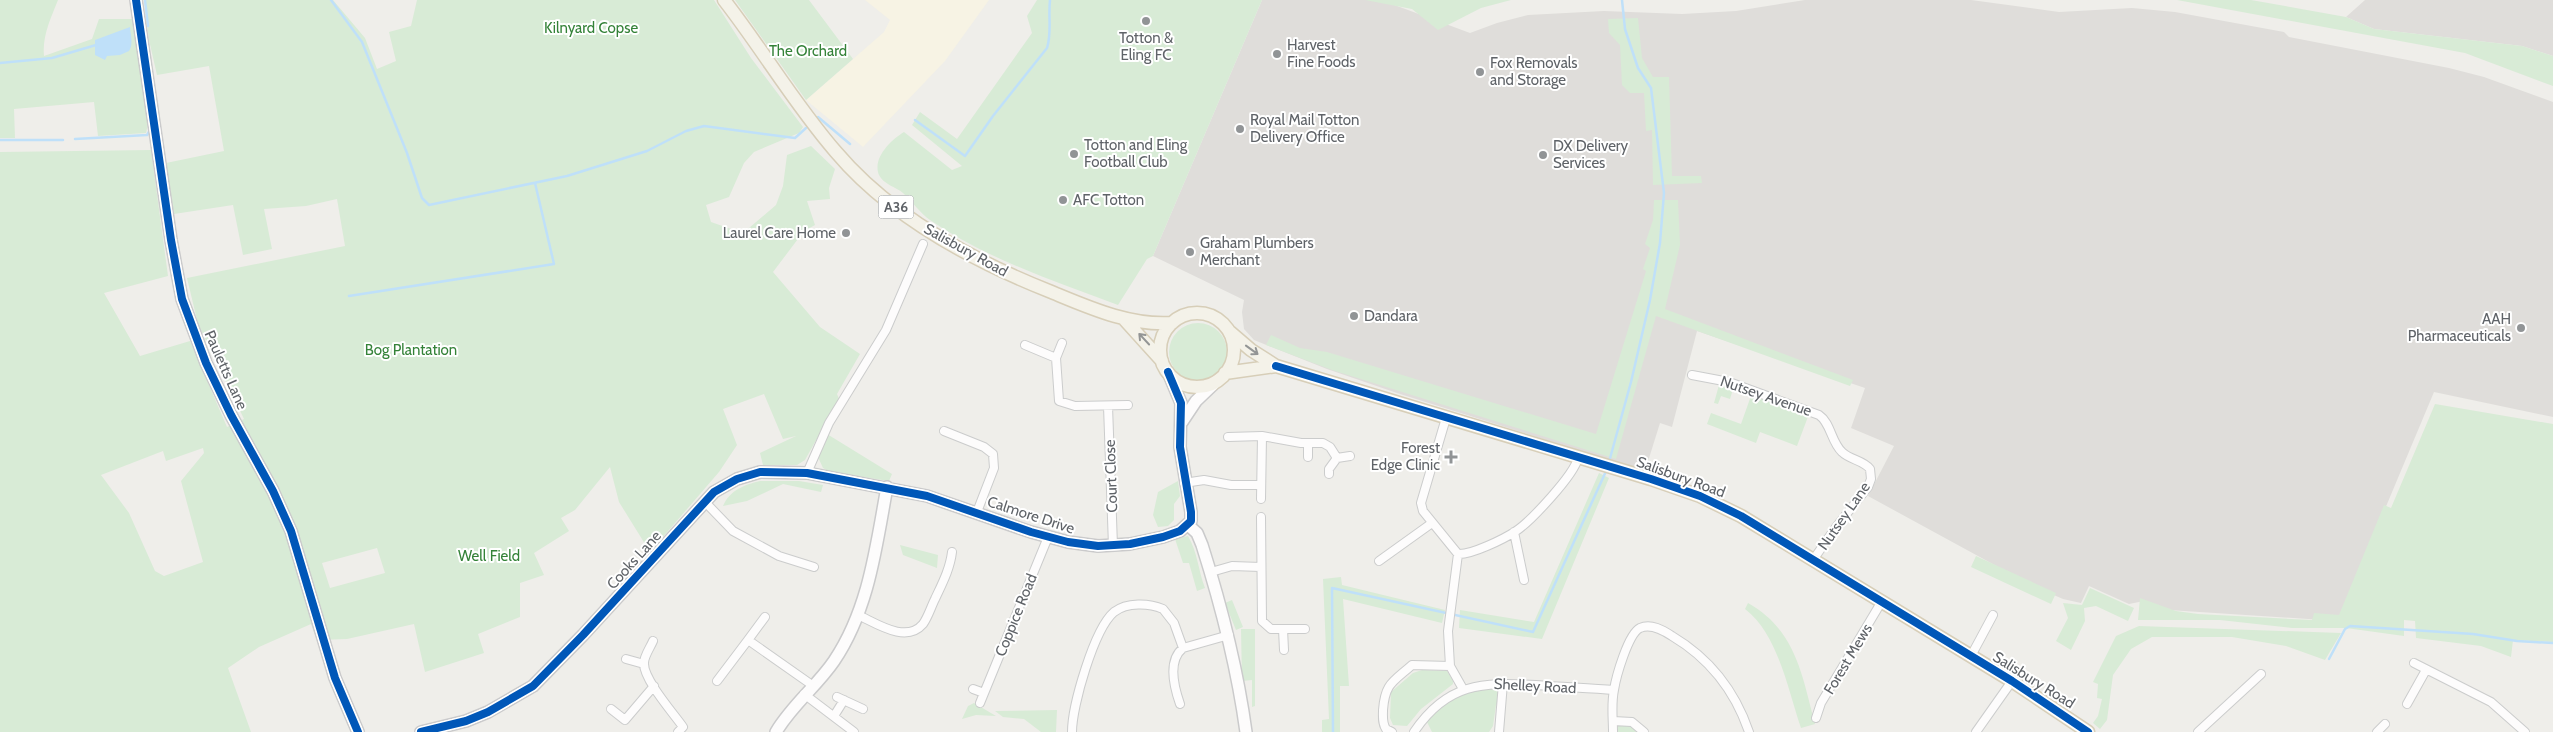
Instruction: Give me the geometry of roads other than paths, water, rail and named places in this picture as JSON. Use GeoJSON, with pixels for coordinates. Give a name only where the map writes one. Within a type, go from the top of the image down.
{"type":"FeatureCollection","features":[{"type":"Feature","properties":{"kind":"main road","name":"Salisbury Road"},"geometry":{"type":"LineString","coordinates":[[724,0],[820,134],[853,171],[883,198],[931,232],[1000,271],[1124,319],[1172,323]]}},
{"type":"Feature","properties":{"kind":"main road"},"geometry":{"type":"LineString","coordinates":[[1198,313],[1218,319],[1230,332],[1234,349],[1233,358],[1222,377],[1203,386],[1188,385],[1165,366],[1161,344],[1163,336],[1172,323],[1188,314],[1198,313]]}},
{"type":"Feature","properties":{"kind":"main road","name":"Salisbury Road"},"geometry":{"type":"LineString","coordinates":[[1124,319],[1165,366]]}},
{"type":"Feature","properties":{"kind":"main road","name":"Salisbury Road"},"geometry":{"type":"LineString","coordinates":[[1230,332],[1251,350],[1276,366],[1700,496],[1741,516],[1882,601],[2012,681],[2088,732]]}},
{"type":"Feature","properties":{"kind":"main road","name":"Salisbury Road"},"geometry":{"type":"LineString","coordinates":[[1222,377],[1276,366]]}},
{"type":"Feature","properties":{"kind":"street","name":"Pauletts Lane"},"geometry":{"type":"LineString","coordinates":[[136,0],[171,240],[182,299],[206,363],[231,415],[273,491],[290,531],[335,678],[358,732]]}},
{"type":"Feature","properties":{"kind":"street"},"geometry":{"type":"LineString","coordinates":[[807,473],[829,423],[886,330],[919,247]]}},
{"type":"Feature","properties":{"kind":"street"},"geometry":{"type":"LineString","coordinates":[[1062,343],[1056,358],[1059,401],[1075,406],[1128,405]]}},
{"type":"Feature","properties":{"kind":"street"},"geometry":{"type":"LineString","coordinates":[[1025,345],[1056,358]]}},
{"type":"Feature","properties":{"kind":"street"},"geometry":{"type":"LineString","coordinates":[[1165,366],[1181,403],[1180,447],[1184,483],[1191,512],[1188,525],[1197,533],[1211,572],[1229,635],[1246,732]]}},
{"type":"Feature","properties":{"kind":"street","name":"Nutsey Avenue"},"geometry":{"type":"LineString","coordinates":[[1692,375],[1729,382],[1819,414],[1825,420],[1835,444],[1842,452],[1868,466],[1871,472]]}},
{"type":"Feature","properties":{"kind":"street"},"geometry":{"type":"LineString","coordinates":[[1181,423],[1196,401],[1222,377]]}},
{"type":"Feature","properties":{"kind":"street","name":"Court Close"},"geometry":{"type":"LineString","coordinates":[[1108,406],[1113,546]]}},
{"type":"Feature","properties":{"kind":"street"},"geometry":{"type":"LineString","coordinates":[[1446,418],[1421,499],[1423,511],[1458,554],[1448,631],[1450,666],[1463,689]]}},
{"type":"Feature","properties":{"kind":"street"},"geometry":{"type":"LineString","coordinates":[[944,431],[984,447],[993,454],[994,468],[977,512]]}},
{"type":"Feature","properties":{"kind":"street"},"geometry":{"type":"LineString","coordinates":[[1228,437],[1262,436],[1308,443],[1323,443],[1330,447],[1337,458]]}},
{"type":"Feature","properties":{"kind":"street"},"geometry":{"type":"LineString","coordinates":[[1261,499],[1262,436]]}},
{"type":"Feature","properties":{"kind":"street"},"geometry":{"type":"LineString","coordinates":[[1308,443],[1308,457]]}},
{"type":"Feature","properties":{"kind":"street"},"geometry":{"type":"LineString","coordinates":[[1329,474],[1330,466],[1337,458],[1350,456]]}},
{"type":"Feature","properties":{"kind":"street"},"geometry":{"type":"LineString","coordinates":[[1458,554],[1471,552],[1514,532],[1574,471],[1578,458]]}},
{"type":"Feature","properties":{"kind":"street","name":"Cooks Lane"},"geometry":{"type":"LineString","coordinates":[[421,732],[459,723],[488,712],[533,686],[581,637],[705,502],[725,484],[748,475],[769,472],[807,473],[887,487]]}},
{"type":"Feature","properties":{"kind":"street","name":"Nutsey Lane"},"geometry":{"type":"LineString","coordinates":[[1813,560],[1868,487],[1871,472]]}},
{"type":"Feature","properties":{"kind":"street"},"geometry":{"type":"LineString","coordinates":[[1184,483],[1204,480],[1231,485],[1261,485]]}},
{"type":"Feature","properties":{"kind":"street"},"geometry":{"type":"LineString","coordinates":[[776,732],[804,694],[832,663],[858,615],[874,558],[887,487]]}},
{"type":"Feature","properties":{"kind":"street","name":"Calmore Drive"},"geometry":{"type":"LineString","coordinates":[[887,487],[927,496],[1048,537],[1085,545],[1113,546],[1163,536],[1180,531],[1188,525]]}},
{"type":"Feature","properties":{"kind":"street"},"geometry":{"type":"LineString","coordinates":[[705,502],[734,531],[780,556],[814,567]]}},
{"type":"Feature","properties":{"kind":"street"},"geometry":{"type":"LineString","coordinates":[[1261,517],[1262,620],[1268,628],[1283,630],[1305,629]]}},
{"type":"Feature","properties":{"kind":"street"},"geometry":{"type":"LineString","coordinates":[[1379,561],[1432,523]]}},
{"type":"Feature","properties":{"kind":"street"},"geometry":{"type":"LineString","coordinates":[[1514,532],[1524,580]]}},
{"type":"Feature","properties":{"kind":"street","name":"Coppice Road"},"geometry":{"type":"LineString","coordinates":[[980,703],[1048,537]]}},
{"type":"Feature","properties":{"kind":"street"},"geometry":{"type":"LineString","coordinates":[[858,615],[898,632],[908,632],[917,629],[925,621],[946,576],[952,552]]}},
{"type":"Feature","properties":{"kind":"street"},"geometry":{"type":"LineString","coordinates":[[1211,572],[1232,566],[1260,567]]}},
{"type":"Feature","properties":{"kind":"street","name":"Forest Mews"},"geometry":{"type":"LineString","coordinates":[[1816,718],[1821,703],[1882,601]]}},
{"type":"Feature","properties":{"kind":"street"},"geometry":{"type":"LineString","coordinates":[[1072,732],[1074,711],[1084,673],[1104,627],[1115,611],[1125,607],[1140,605],[1163,608],[1174,623],[1183,648]]}},
{"type":"Feature","properties":{"kind":"street"},"geometry":{"type":"LineString","coordinates":[[1971,656],[1993,614]]}},
{"type":"Feature","properties":{"kind":"street"},"geometry":{"type":"LineString","coordinates":[[717,681],[765,617]]}},
{"type":"Feature","properties":{"kind":"street"},"geometry":{"type":"LineString","coordinates":[[1613,732],[1614,690],[1633,635],[1646,626],[1655,627],[1690,647],[1710,665],[1735,700],[1748,732]]}},
{"type":"Feature","properties":{"kind":"street"},"geometry":{"type":"LineString","coordinates":[[1283,630],[1284,650]]}},
{"type":"Feature","properties":{"kind":"street"},"geometry":{"type":"LineString","coordinates":[[1180,704],[1175,689],[1173,666],[1179,651],[1183,648],[1229,635]]}},
{"type":"Feature","properties":{"kind":"street"},"geometry":{"type":"LineString","coordinates":[[748,640],[812,685]]}},
{"type":"Feature","properties":{"kind":"street"},"geometry":{"type":"LineString","coordinates":[[653,642],[644,664],[654,686],[683,730]]}},
{"type":"Feature","properties":{"kind":"street"},"geometry":{"type":"LineString","coordinates":[[626,659],[644,664]]}},
{"type":"Feature","properties":{"kind":"street"},"geometry":{"type":"LineString","coordinates":[[2414,663],[2491,702],[2525,732]]}},
{"type":"Feature","properties":{"kind":"street"},"geometry":{"type":"LineString","coordinates":[[1392,732],[1386,729],[1383,722],[1384,693],[1387,687],[1415,664],[1450,666]]}},
{"type":"Feature","properties":{"kind":"street"},"geometry":{"type":"LineString","coordinates":[[2407,704],[2426,670]]}},
{"type":"Feature","properties":{"kind":"street"},"geometry":{"type":"LineString","coordinates":[[2198,732],[2261,674]]}},
{"type":"Feature","properties":{"kind":"street"},"geometry":{"type":"LineString","coordinates":[[1976,732],[2012,681]]}},
{"type":"Feature","properties":{"kind":"street"},"geometry":{"type":"LineString","coordinates":[[1499,732],[1503,683]]}},
{"type":"Feature","properties":{"kind":"street","name":"Shelley Road"},"geometry":{"type":"LineString","coordinates":[[1414,732],[1430,711],[1463,689],[1483,684],[1503,683],[1614,690]]}},
{"type":"Feature","properties":{"kind":"street"},"geometry":{"type":"LineString","coordinates":[[611,709],[625,720],[654,686]]}},
{"type":"Feature","properties":{"kind":"street"},"geometry":{"type":"LineString","coordinates":[[973,688],[984,693]]}},
{"type":"Feature","properties":{"kind":"street"},"geometry":{"type":"LineString","coordinates":[[804,694],[854,732]]}},
{"type":"Feature","properties":{"kind":"street"},"geometry":{"type":"LineString","coordinates":[[834,716],[841,698],[863,709]]}},
{"type":"Feature","properties":{"kind":"street"},"geometry":{"type":"LineString","coordinates":[[1613,721],[1632,722],[1644,732]]}},
{"type":"Feature","properties":{"kind":"street"},"geometry":{"type":"LineString","coordinates":[[2377,732],[2385,724]]}},
{"type":"Feature","properties":{"kind":"water"},"geometry":{"type":"Polygon","coordinates":[[[130,27],[132,42],[129,51],[120,55],[107,56],[105,60],[95,55],[95,40],[130,27]]]}},
{"type":"Feature","properties":{"kind":"waterway"},"geometry":{"type":"LineString","coordinates":[[145,0],[148,26]]}},
{"type":"Feature","properties":{"kind":"waterway"},"geometry":{"type":"LineString","coordinates":[[331,0],[362,42],[407,153],[422,198],[429,205],[567,176],[647,151],[686,131],[704,126],[795,138],[806,128]]}},
{"type":"Feature","properties":{"kind":"waterway"},"geometry":{"type":"LineString","coordinates":[[915,120],[965,156],[993,116],[1047,48],[1050,0]]}},
{"type":"Feature","properties":{"kind":"waterway"},"geometry":{"type":"LineString","coordinates":[[1609,462],[1631,382],[1650,300],[1660,243],[1664,193],[1651,88],[1638,68],[1625,29],[1622,0]]}},
{"type":"Feature","properties":{"kind":"waterway"},"geometry":{"type":"LineString","coordinates":[[0,63],[52,58],[96,45]]}},
{"type":"Feature","properties":{"kind":"waterway"},"geometry":{"type":"LineString","coordinates":[[818,117],[850,144]]}},
{"type":"Feature","properties":{"kind":"waterway"},"geometry":{"type":"LineString","coordinates":[[75,139],[147,135],[150,130]]}},
{"type":"Feature","properties":{"kind":"waterway"},"geometry":{"type":"LineString","coordinates":[[0,140],[63,140]]}},
{"type":"Feature","properties":{"kind":"waterway"},"geometry":{"type":"LineString","coordinates":[[349,296],[554,264],[535,183]]}},
{"type":"Feature","properties":{"kind":"waterway"},"geometry":{"type":"LineString","coordinates":[[1333,732],[1332,588],[1533,632],[1607,469]]}},
{"type":"Feature","properties":{"kind":"waterway"},"geometry":{"type":"LineString","coordinates":[[2329,659],[2345,629],[2350,626],[2473,634],[2517,641],[2553,643]]}},
{"type":"Feature","properties":{"kind":"place","name":"Totton & Eling FC"},"geometry":{"type":"Point","coordinates":[1146,21]}},
{"type":"Feature","properties":{"kind":"place","name":"Harvest Fine Foods"},"geometry":{"type":"Point","coordinates":[1277,54]}},
{"type":"Feature","properties":{"kind":"place","name":"Fox Removals and Storage"},"geometry":{"type":"Point","coordinates":[1480,72]}},
{"type":"Feature","properties":{"kind":"place","name":"Royal Mail Totton Delivery Office"},"geometry":{"type":"Point","coordinates":[1240,129]}},
{"type":"Feature","properties":{"kind":"place","name":"Totton and Eling Football Club"},"geometry":{"type":"Point","coordinates":[1074,154]}},
{"type":"Feature","properties":{"kind":"place","name":"DX Delivery Services"},"geometry":{"type":"Point","coordinates":[1543,155]}},
{"type":"Feature","properties":{"kind":"place","name":"AFC Totton"},"geometry":{"type":"Point","coordinates":[1063,200]}},
{"type":"Feature","properties":{"kind":"place","name":"Laurel Care Home"},"geometry":{"type":"Point","coordinates":[846,233]}},
{"type":"Feature","properties":{"kind":"place","name":"Graham Plumbers Merchant"},"geometry":{"type":"Point","coordinates":[1190,252]}},
{"type":"Feature","properties":{"kind":"place","name":"Dandara"},"geometry":{"type":"Point","coordinates":[1354,316]}},
{"type":"Feature","properties":{"kind":"place","name":"AAH Pharmaceuticals"},"geometry":{"type":"Point","coordinates":[2521,328]}},
{"type":"Feature","properties":{"kind":"place","name":"Forest Edge Clinic"},"geometry":{"type":"Point","coordinates":[1451,457]}},
{"type":"Feature","properties":{"kind":"park label","name":"Kilnyard Copse"},"geometry":{"type":"Point","coordinates":[591,28]}},
{"type":"Feature","properties":{"kind":"park label","name":"The Orchard"},"geometry":{"type":"Point","coordinates":[808,51]}},
{"type":"Feature","properties":{"kind":"park label","name":"Bog Plantation"},"geometry":{"type":"Point","coordinates":[411,350]}},
{"type":"Feature","properties":{"kind":"park label","name":"Well Field"},"geometry":{"type":"Point","coordinates":[489,556]}}]}
